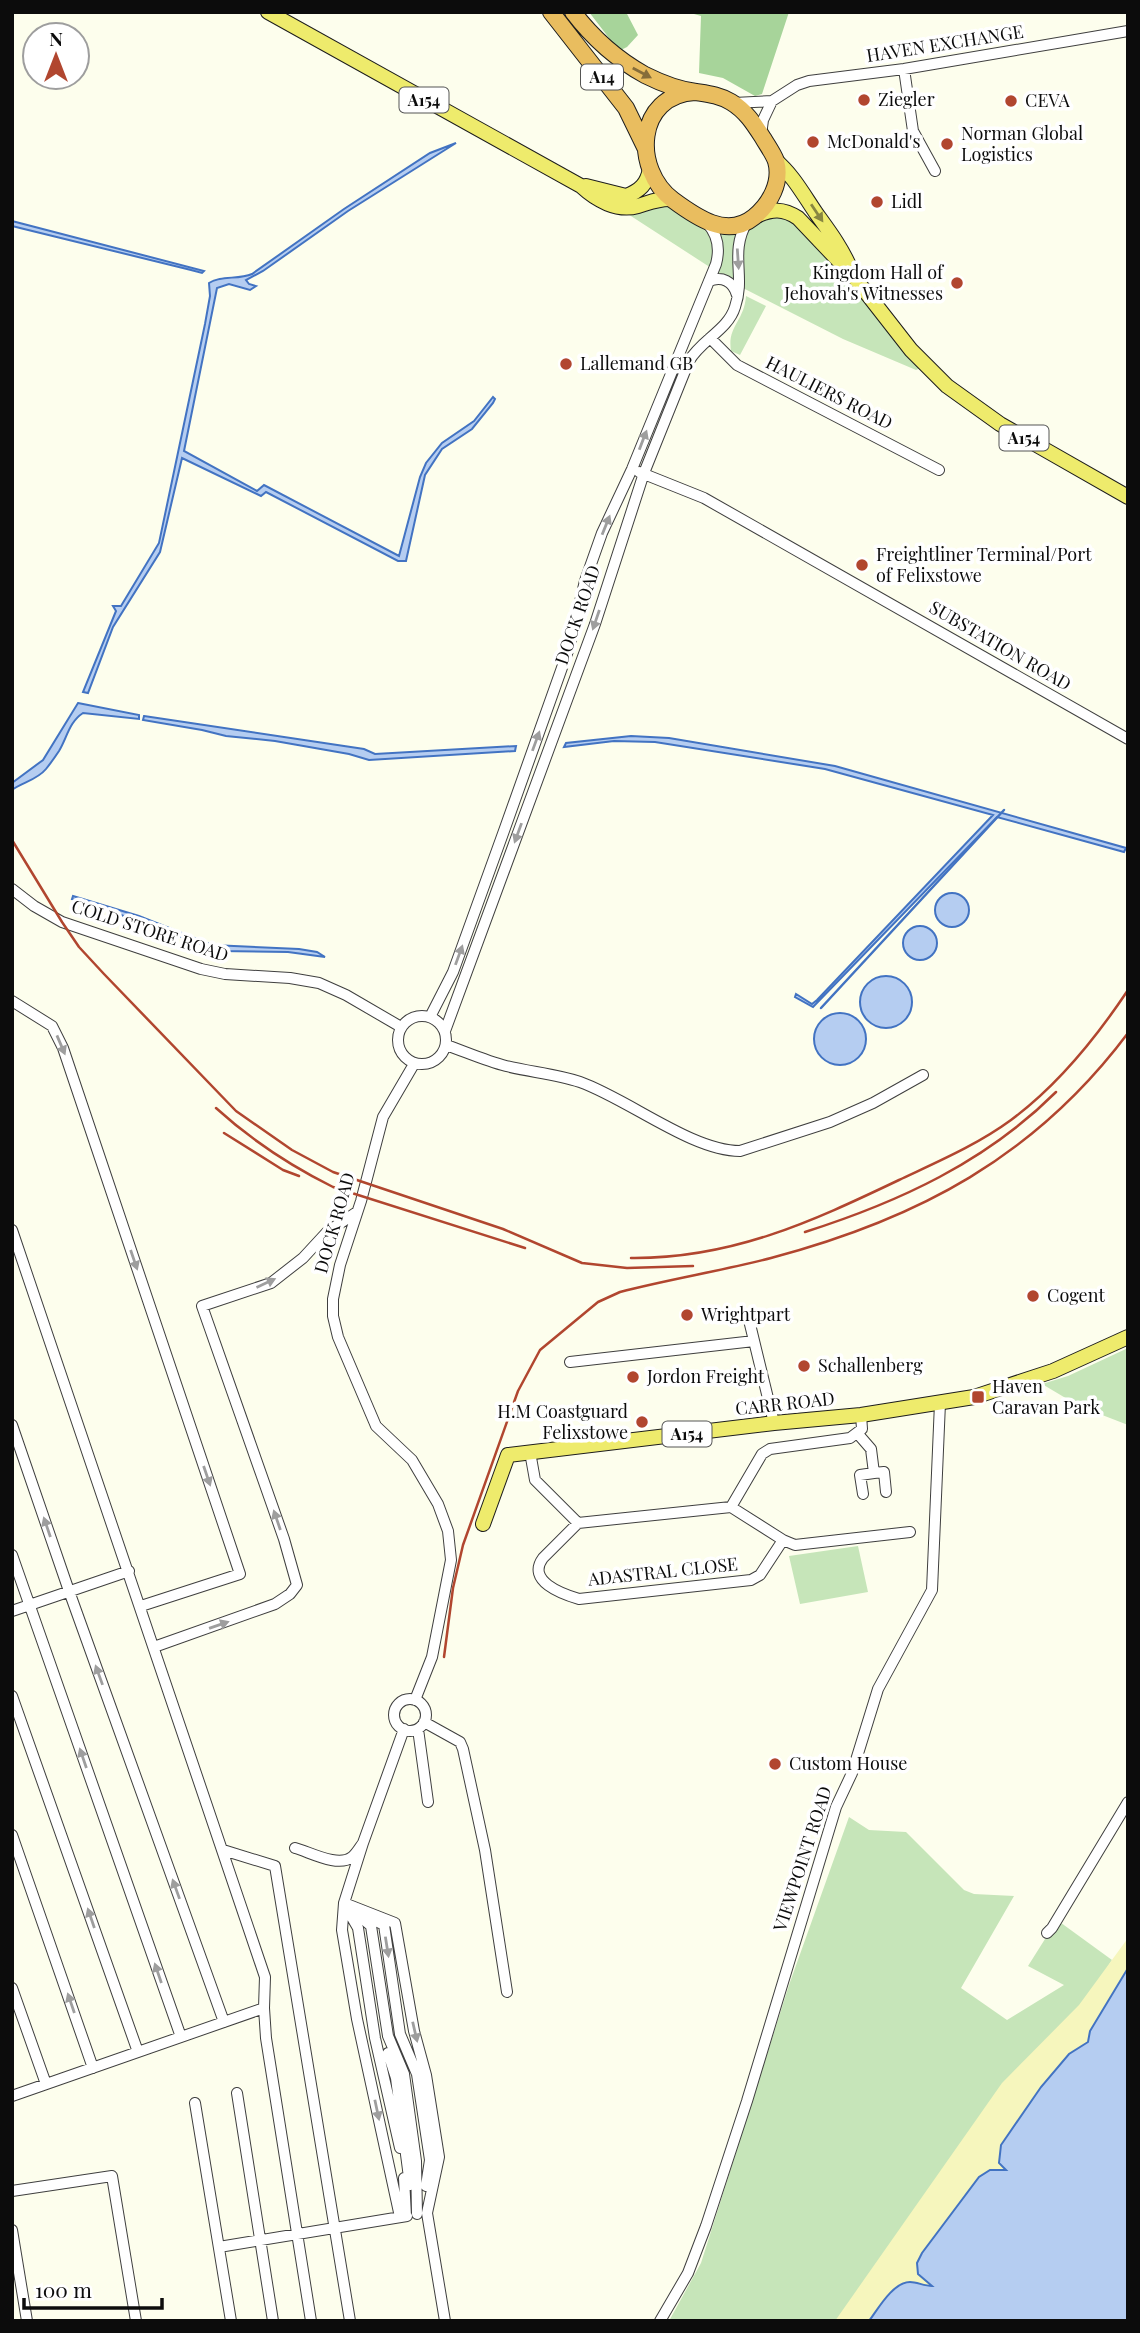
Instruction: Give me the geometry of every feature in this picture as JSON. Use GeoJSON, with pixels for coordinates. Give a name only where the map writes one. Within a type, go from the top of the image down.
{"type":"FeatureCollection","features":[{"type":"Feature","properties":{"kind":"highway","name":"A14"},"geometry":{"type":"LineString","coordinates":[[551,12],[626,108],[645,146]]}},
{"type":"Feature","properties":{"kind":"highway","name":"A14"},"geometry":{"type":"LineString","coordinates":[[573,12],[624,62],[649,77],[695,92]]}},
{"type":"Feature","properties":{"kind":"highway"},"geometry":{"type":"LineString","coordinates":[[707,92],[733,103],[748,115],[775,160],[777,182],[767,205],[752,219],[726,227],[704,220],[672,199],[660,187],[650,169],[645,146],[648,128],[659,108],[678,95],[707,92]]}},
{"type":"Feature","properties":{"kind":"main road","name":"A154"},"geometry":{"type":"LineString","coordinates":[[268,12],[617,207],[634,207],[659,199],[672,199]]}},
{"type":"Feature","properties":{"kind":"main road","name":"A154"},"geometry":{"type":"LineString","coordinates":[[775,160],[788,170],[843,250],[854,277]]}},
{"type":"Feature","properties":{"kind":"main road","name":"A154"},"geometry":{"type":"LineString","coordinates":[[581,186],[593,186],[626,196],[643,187],[650,169]]}},
{"type":"Feature","properties":{"kind":"main road","name":"A154"},"geometry":{"type":"LineString","coordinates":[[752,219],[773,210],[791,213],[813,232],[854,277],[911,350],[947,386],[1000,424],[1128,497]]}},
{"type":"Feature","properties":{"kind":"main road","name":"CARR ROAD"},"geometry":{"type":"LineString","coordinates":[[483,1524],[508,1455],[940,1404],[974,1397],[1053,1371],[1128,1337]]}},
{"type":"Feature","properties":{"kind":"street","name":"HAVEN EXCHANGE"},"geometry":{"type":"LineString","coordinates":[[733,103],[772,101],[804,82],[904,69],[1128,31]]}},
{"type":"Feature","properties":{"kind":"street"},"geometry":{"type":"LineString","coordinates":[[904,69],[913,131],[935,171]]}},
{"type":"Feature","properties":{"kind":"street"},"geometry":{"type":"LineString","coordinates":[[761,136],[763,120],[772,101]]}},
{"type":"Feature","properties":{"kind":"street","name":"DOCK ROAD"},"geometry":{"type":"LineString","coordinates":[[445,1031],[595,624],[644,473],[694,352],[729,319],[737,298],[737,247],[740,234],[752,219]]}},
{"type":"Feature","properties":{"kind":"street","name":"DOCK ROAD"},"geometry":{"type":"LineString","coordinates":[[430,1017],[453,972],[569,648],[585,582],[602,533],[632,469],[716,264],[718,247],[712,228],[704,220]]}},
{"type":"Feature","properties":{"kind":"street"},"geometry":{"type":"LineString","coordinates":[[709,281],[719,278],[727,281],[735,288],[737,298]]}},
{"type":"Feature","properties":{"kind":"street","name":"HAULIERS ROAD"},"geometry":{"type":"LineString","coordinates":[[690,325],[697,341],[708,340],[737,365],[939,470]]}},
{"type":"Feature","properties":{"kind":"street","name":"SUBSTATION ROAD"},"geometry":{"type":"LineString","coordinates":[[632,469],[704,498],[1128,739]]}},
{"type":"Feature","properties":{"kind":"street","name":"COLD STORE ROAD"},"geometry":{"type":"LineString","coordinates":[[12,888],[34,906],[62,922],[201,969],[225,974],[290,978],[318,983],[401,1027]]}},
{"type":"Feature","properties":{"kind":"street"},"geometry":{"type":"LineString","coordinates":[[12,1001],[52,1026],[63,1048],[240,1574],[141,1606]]}},
{"type":"Feature","properties":{"kind":"street"},"geometry":{"type":"LineString","coordinates":[[414,1017],[430,1017],[437,1021],[445,1031],[446,1045],[443,1053],[435,1061],[414,1064],[401,1054],[397,1042],[401,1027],[414,1017]]}},
{"type":"Feature","properties":{"kind":"street"},"geometry":{"type":"LineString","coordinates":[[446,1045],[504,1066],[577,1081],[604,1092],[705,1145],[740,1152],[830,1122],[873,1103],[923,1075]]}},
{"type":"Feature","properties":{"kind":"street","name":"DOCK ROAD"},"geometry":{"type":"LineString","coordinates":[[414,1064],[383,1117],[340,1265],[333,1299],[333,1316],[338,1337],[376,1426],[412,1460],[438,1504],[448,1531],[450,1560],[432,1657],[415,1700]]}},
{"type":"Feature","properties":{"kind":"street"},"geometry":{"type":"LineString","coordinates":[[154,1647],[275,1604],[290,1594],[296,1585],[284,1539],[202,1306],[271,1283],[303,1258],[327,1232],[357,1212]]}},
{"type":"Feature","properties":{"kind":"street"},"geometry":{"type":"LineString","coordinates":[[12,1230],[265,1977],[266,2038],[311,2321]]}},
{"type":"Feature","properties":{"kind":"street"},"geometry":{"type":"LineString","coordinates":[[748,1316],[774,1423]]}},
{"type":"Feature","properties":{"kind":"street"},"geometry":{"type":"LineString","coordinates":[[570,1362],[754,1341]]}},
{"type":"Feature","properties":{"kind":"street","name":"VIEWPOINT ROAD"},"geometry":{"type":"LineString","coordinates":[[660,2321],[688,2273],[706,2226],[747,2101],[836,1807],[852,1773],[873,1701],[932,1590],[940,1404]]}},
{"type":"Feature","properties":{"kind":"street"},"geometry":{"type":"LineString","coordinates":[[731,1507],[762,1454],[770,1449],[850,1438],[862,1429],[861,1415]]}},
{"type":"Feature","properties":{"kind":"street"},"geometry":{"type":"LineString","coordinates":[[12,1425],[68,1591],[224,2022]]}},
{"type":"Feature","properties":{"kind":"street"},"geometry":{"type":"LineString","coordinates":[[858,1434],[871,1449],[874,1473]]}},
{"type":"Feature","properties":{"kind":"street"},"geometry":{"type":"LineString","coordinates":[[530,1452],[535,1480],[578,1523],[731,1507],[795,1545],[910,1532]]}},
{"type":"Feature","properties":{"kind":"street"},"geometry":{"type":"LineString","coordinates":[[863,1494],[860,1475],[884,1472],[886,1492]]}},
{"type":"Feature","properties":{"kind":"street","name":"ADASTRAL CLOSE"},"geometry":{"type":"LineString","coordinates":[[578,1523],[543,1558],[538,1564],[538,1570],[557,1592],[579,1599],[751,1580],[760,1575],[783,1540]]}},
{"type":"Feature","properties":{"kind":"street"},"geometry":{"type":"LineString","coordinates":[[12,1555],[181,2037]]}},
{"type":"Feature","properties":{"kind":"street"},"geometry":{"type":"LineString","coordinates":[[12,1611],[129,1571]]}},
{"type":"Feature","properties":{"kind":"street"},"geometry":{"type":"LineString","coordinates":[[12,1696],[138,2052]]}},
{"type":"Feature","properties":{"kind":"street"},"geometry":{"type":"LineString","coordinates":[[428,1802],[421,1726],[424,1707],[415,1700],[404,1700],[396,1707],[396,1723],[404,1729],[421,1726],[449,1735],[460,1742],[463,1749],[485,1850],[507,1992]]}},
{"type":"Feature","properties":{"kind":"street"},"geometry":{"type":"LineString","coordinates":[[404,1729],[344,1903],[342,1930],[357,2019],[445,2321]]}},
{"type":"Feature","properties":{"kind":"street"},"geometry":{"type":"LineString","coordinates":[[1047,1933],[1128,1802]]}},
{"type":"Feature","properties":{"kind":"street"},"geometry":{"type":"LineString","coordinates":[[12,1835],[93,2068]]}},
{"type":"Feature","properties":{"kind":"street"},"geometry":{"type":"LineString","coordinates":[[295,1848],[342,1861],[352,1857],[363,1843]]}},
{"type":"Feature","properties":{"kind":"street"},"geometry":{"type":"LineString","coordinates":[[223,1850],[275,1866],[350,2321]]}},
{"type":"Feature","properties":{"kind":"street"},"geometry":{"type":"LineString","coordinates":[[344,1903],[358,1928],[375,2038],[414,2215]]}},
{"type":"Feature","properties":{"kind":"street"},"geometry":{"type":"LineString","coordinates":[[344,1903],[371,1926],[388,2036],[404,2074],[416,2161],[414,2215]]}},
{"type":"Feature","properties":{"kind":"street"},"geometry":{"type":"LineString","coordinates":[[344,1903],[395,1923],[414,2031],[426,2075],[439,2157],[414,2215]]}},
{"type":"Feature","properties":{"kind":"street"},"geometry":{"type":"LineString","coordinates":[[12,1989],[46,2084]]}},
{"type":"Feature","properties":{"kind":"street"},"geometry":{"type":"LineString","coordinates":[[12,2096],[264,2008]]}},
{"type":"Feature","properties":{"kind":"street"},"geometry":{"type":"LineString","coordinates":[[237,2093],[273,2321]]}},
{"type":"Feature","properties":{"kind":"street"},"geometry":{"type":"LineString","coordinates":[[195,2103],[231,2321]]}},
{"type":"Feature","properties":{"kind":"street"},"geometry":{"type":"LineString","coordinates":[[12,2191],[112,2176],[136,2321]]}},
{"type":"Feature","properties":{"kind":"street"},"geometry":{"type":"LineString","coordinates":[[219,2247],[414,2215]]}},
{"type":"Feature","properties":{"kind":"street"},"geometry":{"type":"LineString","coordinates":[[12,2230],[27,2321]]}},
{"type":"Feature","properties":{"kind":"shaded area"},"geometry":{"type":"Polygon","coordinates":[[[589,12],[626,12],[638,35],[619,51],[589,12]]]}},
{"type":"Feature","properties":{"kind":"shaded area"},"geometry":{"type":"Polygon","coordinates":[[[687,12],[789,12],[762,94],[755,96],[723,78],[699,73],[701,16],[687,12]]]}},
{"type":"Feature","properties":{"kind":"shaded area"},"geometry":{"type":"Polygon","coordinates":[[[659,199],[718,226],[786,211],[925,366],[916,370],[843,339],[739,286],[617,207],[659,199]]]}},
{"type":"Feature","properties":{"kind":"shaded area"},"geometry":{"type":"Polygon","coordinates":[[[746,296],[766,306],[740,355],[731,351],[730,343],[746,296]]]}},
{"type":"Feature","properties":{"kind":"shaded area"},"geometry":{"type":"Polygon","coordinates":[[[1128,1348],[1128,1425],[1079,1406],[1042,1384],[1068,1376],[1128,1348]]]}},
{"type":"Feature","properties":{"kind":"shaded area"},"geometry":{"type":"Polygon","coordinates":[[[858,1546],[868,1592],[800,1604],[789,1556],[858,1546]]]}},
{"type":"Feature","properties":{"kind":"shaded area"},"geometry":{"type":"Polygon","coordinates":[[[849,1817],[869,1830],[906,1832],[964,1890],[974,1894],[1014,1896],[961,1988],[1007,2020],[1064,1985],[1028,1966],[1057,1920],[1112,1960],[880,2321],[669,2321],[701,2263],[789,1985],[849,1817]]]}},
{"type":"Feature","properties":{"kind":"sand"},"geometry":{"type":"Polygon","coordinates":[[[1128,1938],[1128,2022],[914,2321],[835,2321],[1002,2083],[1079,2005],[1128,1938]]]}},
{"type":"Feature","properties":{"kind":"water"},"geometry":{"type":"Polygon","coordinates":[[[456,143],[246,280],[256,286],[250,290],[229,284],[217,288],[184,451],[257,491],[264,485],[399,556],[426,463],[442,443],[474,421],[493,397],[493,403],[472,429],[442,449],[425,475],[406,561],[398,561],[266,492],[261,496],[182,458],[160,552],[113,627],[88,693],[83,692],[116,611],[113,606],[121,606],[159,543],[205,324],[210,296],[209,283],[252,274],[430,153],[456,143]]]}},
{"type":"Feature","properties":{"kind":"water"},"geometry":{"type":"Polygon","coordinates":[[[12,221],[204,271],[202,273],[12,226],[12,221]]]}},
{"type":"Feature","properties":{"kind":"water"},"geometry":{"type":"Polygon","coordinates":[[[78,703],[139,715],[139,719],[83,713],[71,726],[59,751],[46,769],[12,790],[12,783],[43,760],[78,703]]]}},
{"type":"Feature","properties":{"kind":"water"},"geometry":{"type":"Polygon","coordinates":[[[144,716],[364,749],[375,754],[516,746],[515,751],[369,760],[349,754],[275,741],[226,736],[143,720],[144,716]]]}},
{"type":"Feature","properties":{"kind":"water"},"geometry":{"type":"Polygon","coordinates":[[[631,736],[669,738],[835,766],[1126,848],[1124,852],[997,817],[813,1007],[795,997],[796,994],[812,1004],[817,1000],[993,815],[825,769],[655,742],[614,741],[564,747],[566,743],[631,736]]]}},
{"type":"Feature","properties":{"kind":"water"},"geometry":{"type":"Polygon","coordinates":[[[952,893],[964,898],[969,910],[964,922],[952,927],[940,922],[935,910],[940,898],[952,893]]]}},
{"type":"Feature","properties":{"kind":"water"},"geometry":{"type":"Polygon","coordinates":[[[73,896],[139,916],[212,945],[299,949],[317,952],[325,957],[288,952],[219,951],[72,899],[73,896]]]}},
{"type":"Feature","properties":{"kind":"water"},"geometry":{"type":"Polygon","coordinates":[[[920,926],[932,931],[937,943],[932,955],[920,960],[908,955],[903,943],[908,931],[920,926]]]}},
{"type":"Feature","properties":{"kind":"water"},"geometry":{"type":"Polygon","coordinates":[[[886,976],[896,978],[904,984],[910,992],[910,1012],[904,1020],[896,1026],[886,1028],[876,1026],[868,1020],[862,1012],[860,1002],[862,992],[868,984],[876,978],[886,976]]]}},
{"type":"Feature","properties":{"kind":"water"},"geometry":{"type":"Polygon","coordinates":[[[840,1013],[850,1015],[858,1021],[864,1029],[864,1049],[858,1057],[850,1063],[840,1065],[830,1063],[822,1057],[816,1049],[814,1039],[816,1029],[822,1021],[830,1015],[840,1013]]]}},
{"type":"Feature","properties":{"kind":"water"},"geometry":{"type":"Polygon","coordinates":[[[1128,1968],[1128,2321],[869,2321],[886,2297],[898,2286],[910,2282],[932,2286],[918,2274],[917,2263],[922,2253],[979,2177],[990,2170],[1006,2170],[999,2163],[1001,2145],[1041,2087],[1069,2054],[1088,2042],[1090,2031],[1128,1968]]]}},
{"type":"Feature","properties":{"kind":"waterway"},"geometry":{"type":"LineString","coordinates":[[821,1008],[1004,810]]}},
{"type":"Feature","properties":{"kind":"railway"},"geometry":{"type":"LineString","coordinates":[[12,840],[79,947],[236,1111],[292,1150],[333,1172],[503,1229],[582,1263],[627,1268],[693,1266]]}},
{"type":"Feature","properties":{"kind":"railway"},"geometry":{"type":"LineString","coordinates":[[631,1258],[703,1252],[770,1235],[834,1210],[971,1145],[1011,1120],[1060,1077],[1103,1026],[1128,990]]}},
{"type":"Feature","properties":{"kind":"railway"},"geometry":{"type":"LineString","coordinates":[[444,1657],[453,1588],[463,1545],[518,1391],[540,1350],[598,1302],[620,1292],[771,1258],[876,1224],[924,1202],[970,1177],[1013,1148],[1054,1115],[1092,1077],[1128,1033]]}},
{"type":"Feature","properties":{"kind":"railway"},"geometry":{"type":"LineString","coordinates":[[805,1232],[874,1207],[939,1177],[1000,1139],[1056,1092]]}},
{"type":"Feature","properties":{"kind":"railway"},"geometry":{"type":"LineString","coordinates":[[216,1108],[272,1151],[333,1187],[525,1248]]}},
{"type":"Feature","properties":{"kind":"railway"},"geometry":{"type":"LineString","coordinates":[[224,1133],[283,1170],[299,1176]]}},
{"type":"Feature","properties":{"kind":"place","name":"Ziegler"},"geometry":{"type":"Point","coordinates":[864,100]}},
{"type":"Feature","properties":{"kind":"place","name":"CEVA"},"geometry":{"type":"Point","coordinates":[1011,101]}},
{"type":"Feature","properties":{"kind":"place","name":"McDonald's"},"geometry":{"type":"Point","coordinates":[813,142]}},
{"type":"Feature","properties":{"kind":"place","name":"Norman Global Logistics"},"geometry":{"type":"Point","coordinates":[947,144]}},
{"type":"Feature","properties":{"kind":"place","name":"Lidl"},"geometry":{"type":"Point","coordinates":[877,202]}},
{"type":"Feature","properties":{"kind":"place","name":"Kingdom Hall of Jehovah's Witnesses"},"geometry":{"type":"Point","coordinates":[957,283]}},
{"type":"Feature","properties":{"kind":"place","name":"Lallemand GB"},"geometry":{"type":"Point","coordinates":[566,364]}},
{"type":"Feature","properties":{"kind":"place","name":"Freightliner Terminal/Port of Felixstowe"},"geometry":{"type":"Point","coordinates":[862,565]}},
{"type":"Feature","properties":{"kind":"place","name":"Cogent"},"geometry":{"type":"Point","coordinates":[1033,1296]}},
{"type":"Feature","properties":{"kind":"place","name":"Wrightpart"},"geometry":{"type":"Point","coordinates":[687,1315]}},
{"type":"Feature","properties":{"kind":"place","name":"Schallenberg"},"geometry":{"type":"Point","coordinates":[804,1366]}},
{"type":"Feature","properties":{"kind":"place","name":"Jordon Freight"},"geometry":{"type":"Point","coordinates":[633,1377]}},
{"type":"Feature","properties":{"kind":"place","name":"Haven Caravan Park"},"geometry":{"type":"Point","coordinates":[978,1397]}},
{"type":"Feature","properties":{"kind":"place","name":"H.M Coastguard Felixstowe"},"geometry":{"type":"Point","coordinates":[642,1422]}},
{"type":"Feature","properties":{"kind":"place","name":"Custom House"},"geometry":{"type":"Point","coordinates":[775,1764]}}]}
